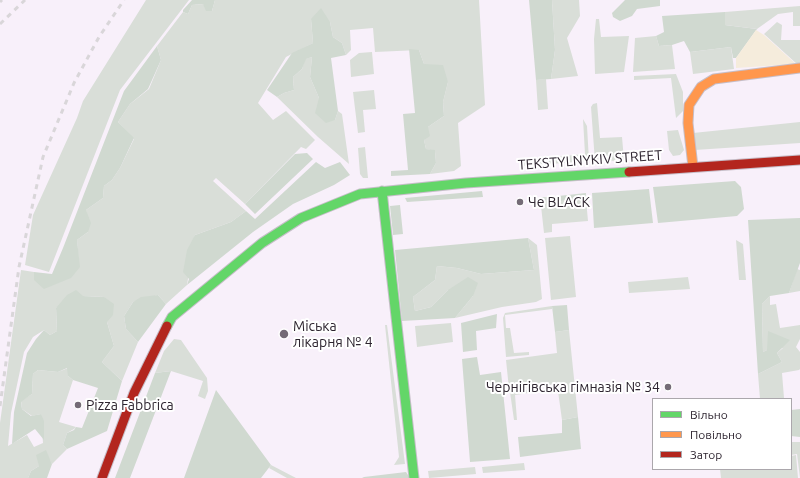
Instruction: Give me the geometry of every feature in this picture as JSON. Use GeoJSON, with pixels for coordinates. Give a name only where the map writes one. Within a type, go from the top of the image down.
{"type":"FeatureCollection","features":[{"type":"Feature","properties":{"kind":"street"},"geometry":{"type":"LineString","coordinates":[[693,167],[688,123],[690,105],[701,87],[714,79],[800,68]]}},
{"type":"Feature","properties":{"kind":"street","name":"TEKSTYLNYKIV STREET"},"geometry":{"type":"LineString","coordinates":[[102,478],[134,393],[161,336],[172,317],[262,243],[301,218],[360,194],[382,191],[466,182],[800,160]]}},
{"type":"Feature","properties":{"kind":"street"},"geometry":{"type":"LineString","coordinates":[[382,191],[414,478]]}},
{"type":"Feature","properties":{"kind":"shaded area"},"geometry":{"type":"Polygon","coordinates":[[[146,0],[189,0],[120,90],[49,272],[25,265],[33,215],[77,118],[83,101],[146,0]]]}},
{"type":"Feature","properties":{"kind":"shaded area"},"geometry":{"type":"Polygon","coordinates":[[[192,0],[215,0],[212,11],[206,11],[203,4],[192,5],[188,14],[183,12],[192,0]]]}},
{"type":"Feature","properties":{"kind":"shaded area"},"geometry":{"type":"Polygon","coordinates":[[[215,0],[479,0],[485,105],[458,123],[461,166],[454,171],[430,174],[436,163],[435,151],[426,149],[424,140],[428,127],[444,116],[443,102],[448,82],[424,64],[419,50],[375,52],[373,28],[350,30],[351,50],[346,55],[342,43],[333,37],[330,22],[311,19],[313,43],[286,57],[258,103],[273,120],[286,111],[315,140],[306,149],[301,147],[245,204],[216,178],[213,181],[246,211],[231,222],[195,235],[187,285],[166,304],[158,295],[133,302],[124,316],[126,329],[138,342],[122,381],[102,362],[114,346],[107,322],[104,297],[83,296],[56,308],[57,331],[50,335],[44,330],[33,337],[24,352],[11,413],[8,446],[27,435],[34,447],[43,443],[41,414],[32,416],[22,409],[21,401],[32,394],[33,374],[38,370],[58,372],[68,368],[68,376],[73,380],[59,422],[76,427],[67,433],[63,445],[67,449],[52,464],[45,451],[39,466],[31,471],[28,478],[0,478],[0,423],[21,270],[34,272],[34,280],[79,267],[77,240],[88,232],[86,210],[103,198],[104,186],[112,180],[120,168],[134,139],[118,122],[130,104],[149,89],[161,60],[157,46],[183,12],[188,14],[192,5],[203,4],[212,11],[215,0]]]}},
{"type":"Feature","properties":{"kind":"shaded area"},"geometry":{"type":"Polygon","coordinates":[[[529,0],[552,0],[555,50],[551,79],[536,80],[529,0]]]}},
{"type":"Feature","properties":{"kind":"shaded area"},"geometry":{"type":"Polygon","coordinates":[[[552,0],[579,0],[580,16],[567,38],[578,76],[551,79],[555,50],[552,0]]]}},
{"type":"Feature","properties":{"kind":"shaded area"},"geometry":{"type":"Polygon","coordinates":[[[625,0],[660,0],[660,6],[637,9],[632,16],[620,21],[613,17],[612,13],[625,0]]]}},
{"type":"Feature","properties":{"kind":"shaded area"},"geometry":{"type":"Polygon","coordinates":[[[800,6],[800,26],[793,26],[793,12],[778,14],[757,29],[725,25],[725,12],[800,6]]]}},
{"type":"Feature","properties":{"kind":"shaded area"},"geometry":{"type":"Polygon","coordinates":[[[321,8],[330,22],[333,37],[342,43],[346,55],[331,58],[338,111],[335,120],[326,123],[315,113],[319,98],[310,77],[312,57],[306,59],[302,69],[293,77],[294,90],[277,97],[267,90],[292,53],[313,43],[311,19],[321,8]]]}},
{"type":"Feature","properties":{"kind":"shaded area"},"geometry":{"type":"Polygon","coordinates":[[[725,12],[725,25],[757,29],[736,58],[733,58],[731,47],[690,52],[684,41],[672,45],[659,46],[656,36],[664,32],[662,16],[725,12]]]}},
{"type":"Feature","properties":{"kind":"shaded area"},"geometry":{"type":"Polygon","coordinates":[[[596,19],[599,19],[601,37],[629,36],[624,72],[595,74],[594,39],[596,19]]]}},
{"type":"Feature","properties":{"kind":"shaded area"},"geometry":{"type":"Polygon","coordinates":[[[777,22],[782,25],[781,40],[800,40],[800,63],[798,65],[764,34],[777,22]]]}},
{"type":"Feature","properties":{"kind":"shaded area"},"geometry":{"type":"Polygon","coordinates":[[[656,36],[659,46],[672,45],[675,69],[633,72],[635,38],[656,36]]]}},
{"type":"Feature","properties":{"kind":"shaded area"},"geometry":{"type":"Polygon","coordinates":[[[157,46],[161,60],[148,89],[130,104],[118,122],[134,138],[120,168],[112,180],[104,186],[103,198],[86,210],[91,223],[88,232],[77,240],[80,267],[71,278],[44,289],[34,280],[34,272],[52,274],[124,91],[157,46]]]}},
{"type":"Feature","properties":{"kind":"shaded area"},"geometry":{"type":"Polygon","coordinates":[[[731,47],[734,69],[693,74],[690,52],[731,47]]]}},
{"type":"Feature","properties":{"kind":"shaded area"},"geometry":{"type":"Polygon","coordinates":[[[409,49],[419,50],[424,64],[443,65],[448,82],[443,102],[444,116],[428,127],[430,136],[424,140],[426,149],[435,150],[436,163],[430,174],[391,176],[391,171],[408,170],[403,114],[415,113],[409,49]]]}},
{"type":"Feature","properties":{"kind":"shaded area"},"geometry":{"type":"Polygon","coordinates":[[[372,52],[374,74],[351,77],[350,60],[359,53],[372,52]]]}},
{"type":"Feature","properties":{"kind":"shaded area"},"geometry":{"type":"Polygon","coordinates":[[[312,57],[310,77],[319,98],[335,120],[338,111],[342,114],[349,164],[318,137],[277,97],[294,90],[293,77],[302,69],[305,59],[312,57]]]}},
{"type":"Feature","properties":{"kind":"shaded area"},"geometry":{"type":"Polygon","coordinates":[[[676,74],[683,92],[683,111],[676,118],[671,78],[634,80],[634,76],[676,74]]]}},
{"type":"Feature","properties":{"kind":"shaded area"},"geometry":{"type":"Polygon","coordinates":[[[546,79],[548,109],[538,110],[536,80],[546,79]]]}},
{"type":"Feature","properties":{"kind":"shaded area"},"geometry":{"type":"Polygon","coordinates":[[[374,90],[376,109],[363,110],[365,132],[358,133],[353,92],[374,90]]]}},
{"type":"Feature","properties":{"kind":"shaded area"},"geometry":{"type":"Polygon","coordinates":[[[597,103],[600,138],[622,137],[624,160],[595,162],[591,107],[593,104],[597,103]]]}},
{"type":"Feature","properties":{"kind":"shaded area"},"geometry":{"type":"Polygon","coordinates":[[[583,119],[587,126],[589,161],[524,166],[523,160],[585,154],[583,119]]]}},
{"type":"Feature","properties":{"kind":"shaded area"},"geometry":{"type":"Polygon","coordinates":[[[800,122],[800,143],[695,150],[693,133],[800,122]]]}},
{"type":"Feature","properties":{"kind":"shaded area"},"geometry":{"type":"Polygon","coordinates":[[[678,130],[684,150],[680,155],[673,156],[669,150],[667,131],[678,130]]]}},
{"type":"Feature","properties":{"kind":"shaded area"},"geometry":{"type":"Polygon","coordinates":[[[365,147],[368,178],[363,178],[360,174],[358,148],[365,147]]]}},
{"type":"Feature","properties":{"kind":"shaded area"},"geometry":{"type":"Polygon","coordinates":[[[307,153],[313,159],[255,214],[245,204],[295,154],[307,153]]]}},
{"type":"Feature","properties":{"kind":"shaded area"},"geometry":{"type":"Polygon","coordinates":[[[316,162],[325,168],[340,162],[350,175],[334,185],[293,204],[253,232],[187,285],[189,279],[183,272],[187,250],[195,235],[231,222],[246,211],[255,219],[316,162]]]}},
{"type":"Feature","properties":{"kind":"shaded area"},"geometry":{"type":"Polygon","coordinates":[[[735,181],[741,187],[744,209],[737,216],[658,223],[653,187],[735,181]]]}},
{"type":"Feature","properties":{"kind":"shaded area"},"geometry":{"type":"Polygon","coordinates":[[[649,189],[653,223],[594,228],[592,193],[649,189]]]}},
{"type":"Feature","properties":{"kind":"shaded area"},"geometry":{"type":"Polygon","coordinates":[[[482,191],[483,197],[407,202],[405,198],[482,191]]]}},
{"type":"Feature","properties":{"kind":"shaded area"},"geometry":{"type":"Polygon","coordinates":[[[586,193],[586,199],[549,202],[549,197],[586,193]]]}},
{"type":"Feature","properties":{"kind":"shaded area"},"geometry":{"type":"Polygon","coordinates":[[[540,197],[549,197],[550,202],[586,199],[588,221],[552,224],[552,232],[544,233],[540,197]]]}},
{"type":"Feature","properties":{"kind":"shaded area"},"geometry":{"type":"Polygon","coordinates":[[[400,205],[403,234],[393,235],[390,206],[400,205]]]}},
{"type":"Feature","properties":{"kind":"shaded area"},"geometry":{"type":"Polygon","coordinates":[[[800,218],[800,263],[789,293],[770,296],[762,304],[763,352],[767,350],[768,331],[790,340],[777,353],[782,362],[758,374],[748,220],[800,218]]]}},
{"type":"Feature","properties":{"kind":"shaded area"},"geometry":{"type":"Polygon","coordinates":[[[570,236],[576,297],[551,300],[545,238],[570,236]]]}},
{"type":"Feature","properties":{"kind":"shaded area"},"geometry":{"type":"Polygon","coordinates":[[[528,238],[537,245],[542,299],[536,302],[502,307],[455,318],[473,296],[448,290],[431,307],[415,311],[413,297],[435,280],[437,266],[457,268],[481,274],[534,270],[528,238]]]}},
{"type":"Feature","properties":{"kind":"shaded area"},"geometry":{"type":"Polygon","coordinates":[[[528,238],[534,270],[481,274],[457,268],[437,266],[435,280],[413,297],[415,311],[431,307],[448,290],[468,277],[478,283],[473,296],[455,318],[402,321],[395,250],[528,238]]]}},
{"type":"Feature","properties":{"kind":"shaded area"},"geometry":{"type":"Polygon","coordinates":[[[736,240],[743,244],[746,280],[739,280],[736,240]]]}},
{"type":"Feature","properties":{"kind":"shaded area"},"geometry":{"type":"Polygon","coordinates":[[[797,269],[800,270],[800,291],[789,293],[797,269]]]}},
{"type":"Feature","properties":{"kind":"shaded area"},"geometry":{"type":"Polygon","coordinates":[[[688,277],[690,289],[629,293],[628,282],[688,277]]]}},
{"type":"Feature","properties":{"kind":"shaded area"},"geometry":{"type":"Polygon","coordinates":[[[76,290],[83,296],[104,297],[114,304],[113,315],[107,322],[114,346],[102,362],[122,381],[107,431],[67,449],[63,445],[67,433],[74,430],[76,427],[82,428],[98,388],[73,380],[68,376],[67,368],[58,372],[38,370],[33,374],[32,394],[21,402],[22,409],[31,416],[41,414],[44,421],[44,440],[35,429],[12,444],[14,412],[27,353],[44,330],[50,335],[57,331],[56,308],[67,295],[76,290]]]}},
{"type":"Feature","properties":{"kind":"shaded area"},"geometry":{"type":"Polygon","coordinates":[[[158,295],[166,304],[138,342],[126,329],[124,316],[133,302],[141,297],[158,295]]]}},
{"type":"Feature","properties":{"kind":"shaded area"},"geometry":{"type":"Polygon","coordinates":[[[770,296],[770,305],[776,304],[780,328],[800,325],[800,339],[796,347],[800,352],[800,369],[782,373],[784,398],[760,398],[758,374],[782,362],[777,353],[783,348],[763,352],[762,304],[770,296]]]}},
{"type":"Feature","properties":{"kind":"shaded area"},"geometry":{"type":"Polygon","coordinates":[[[567,305],[569,330],[555,332],[552,306],[567,305]]]}},
{"type":"Feature","properties":{"kind":"shaded area"},"geometry":{"type":"Polygon","coordinates":[[[552,306],[552,309],[505,315],[506,328],[510,328],[514,353],[529,352],[529,355],[506,357],[503,318],[505,313],[552,306]]]}},
{"type":"Feature","properties":{"kind":"shaded area"},"geometry":{"type":"Polygon","coordinates":[[[497,314],[496,328],[476,331],[477,350],[463,352],[461,323],[497,314]]]}},
{"type":"Feature","properties":{"kind":"shaded area"},"geometry":{"type":"Polygon","coordinates":[[[451,323],[453,342],[417,347],[415,326],[451,323]]]}},
{"type":"Feature","properties":{"kind":"shaded area"},"geometry":{"type":"Polygon","coordinates":[[[385,325],[387,325],[405,464],[394,465],[399,457],[385,325]]]}},
{"type":"Feature","properties":{"kind":"shaded area"},"geometry":{"type":"Polygon","coordinates":[[[569,330],[578,417],[562,420],[557,384],[509,389],[506,360],[557,353],[555,332],[569,330]]]}},
{"type":"Feature","properties":{"kind":"shaded area"},"geometry":{"type":"Polygon","coordinates":[[[174,339],[181,340],[207,378],[208,391],[205,399],[198,396],[203,381],[171,371],[155,373],[164,351],[174,339]]]}},
{"type":"Feature","properties":{"kind":"shaded area"},"geometry":{"type":"Polygon","coordinates":[[[477,357],[480,375],[501,372],[510,459],[470,462],[462,359],[477,357]]]}},
{"type":"Feature","properties":{"kind":"shaded area"},"geometry":{"type":"Polygon","coordinates":[[[171,371],[130,478],[115,478],[155,373],[171,371]]]}},
{"type":"Feature","properties":{"kind":"shaded area"},"geometry":{"type":"Polygon","coordinates":[[[535,389],[535,392],[515,395],[517,420],[514,420],[510,392],[535,389]]]}},
{"type":"Feature","properties":{"kind":"shaded area"},"geometry":{"type":"Polygon","coordinates":[[[216,390],[271,465],[261,478],[184,478],[216,390]]]}},
{"type":"Feature","properties":{"kind":"shaded area"},"geometry":{"type":"Polygon","coordinates":[[[800,409],[800,437],[792,436],[792,410],[800,409]]]}},
{"type":"Feature","properties":{"kind":"shaded area"},"geometry":{"type":"Polygon","coordinates":[[[578,417],[581,449],[520,457],[518,437],[562,433],[562,420],[578,417]]]}},
{"type":"Feature","properties":{"kind":"shaded area"},"geometry":{"type":"Polygon","coordinates":[[[792,442],[800,442],[800,478],[797,454],[792,455],[792,442]]]}},
{"type":"Feature","properties":{"kind":"shaded area"},"geometry":{"type":"Polygon","coordinates":[[[46,450],[52,464],[47,478],[28,478],[31,471],[39,466],[36,455],[46,450]]]}},
{"type":"Feature","properties":{"kind":"shaded area"},"geometry":{"type":"Polygon","coordinates":[[[796,455],[798,478],[721,478],[720,470],[792,470],[792,456],[796,455]]]}},
{"type":"Feature","properties":{"kind":"shaded area"},"geometry":{"type":"Polygon","coordinates":[[[524,463],[525,470],[483,473],[482,467],[524,463]]]}},
{"type":"Feature","properties":{"kind":"shaded area"},"geometry":{"type":"Polygon","coordinates":[[[271,465],[296,478],[287,478],[269,468],[271,465]]]}},
{"type":"Feature","properties":{"kind":"shaded area"},"geometry":{"type":"Polygon","coordinates":[[[475,467],[476,474],[429,478],[428,471],[475,467]]]}},
{"type":"Feature","properties":{"kind":"shaded area"},"geometry":{"type":"Polygon","coordinates":[[[406,472],[410,478],[362,478],[364,477],[406,472]]]}},
{"type":"Feature","properties":{"kind":"sand"},"geometry":{"type":"Polygon","coordinates":[[[756,30],[764,35],[796,64],[736,68],[736,58],[756,30]]]}},
{"type":"Feature","properties":{"kind":"railway"},"geometry":{"type":"LineString","coordinates":[[0,24],[25,0]]}},
{"type":"Feature","properties":{"kind":"railway"},"geometry":{"type":"LineString","coordinates":[[0,406],[19,267],[43,157],[74,83],[99,37],[124,0]]}},
{"type":"Feature","properties":{"kind":"traffic: fast"},"geometry":{"type":"LineString","coordinates":[[167,326],[172,317],[262,243],[301,218],[360,194],[466,183],[629,172]]}},
{"type":"Feature","properties":{"kind":"traffic: fast"},"geometry":{"type":"LineString","coordinates":[[382,191],[414,478]]}},
{"type":"Feature","properties":{"kind":"traffic: slow"},"geometry":{"type":"LineString","coordinates":[[693,167],[688,123],[689,105],[701,87],[714,79],[800,68]]}},
{"type":"Feature","properties":{"kind":"traffic: jam"},"geometry":{"type":"LineString","coordinates":[[629,172],[800,160]]}},
{"type":"Feature","properties":{"kind":"traffic: jam"},"geometry":{"type":"LineString","coordinates":[[102,478],[134,393],[167,326]]}},
{"type":"Feature","properties":{"kind":"place","name":"Че BLACK"},"geometry":{"type":"Point","coordinates":[520,202]}},
{"type":"Feature","properties":{"kind":"place","name":"Міська лікарня № 4"},"geometry":{"type":"Point","coordinates":[284,334]}},
{"type":"Feature","properties":{"kind":"place","name":"Чернігівська гімназія № 34"},"geometry":{"type":"Point","coordinates":[668,387]}},
{"type":"Feature","properties":{"kind":"place","name":"Pizza Fabbrica"},"geometry":{"type":"Point","coordinates":[78,405]}}]}
